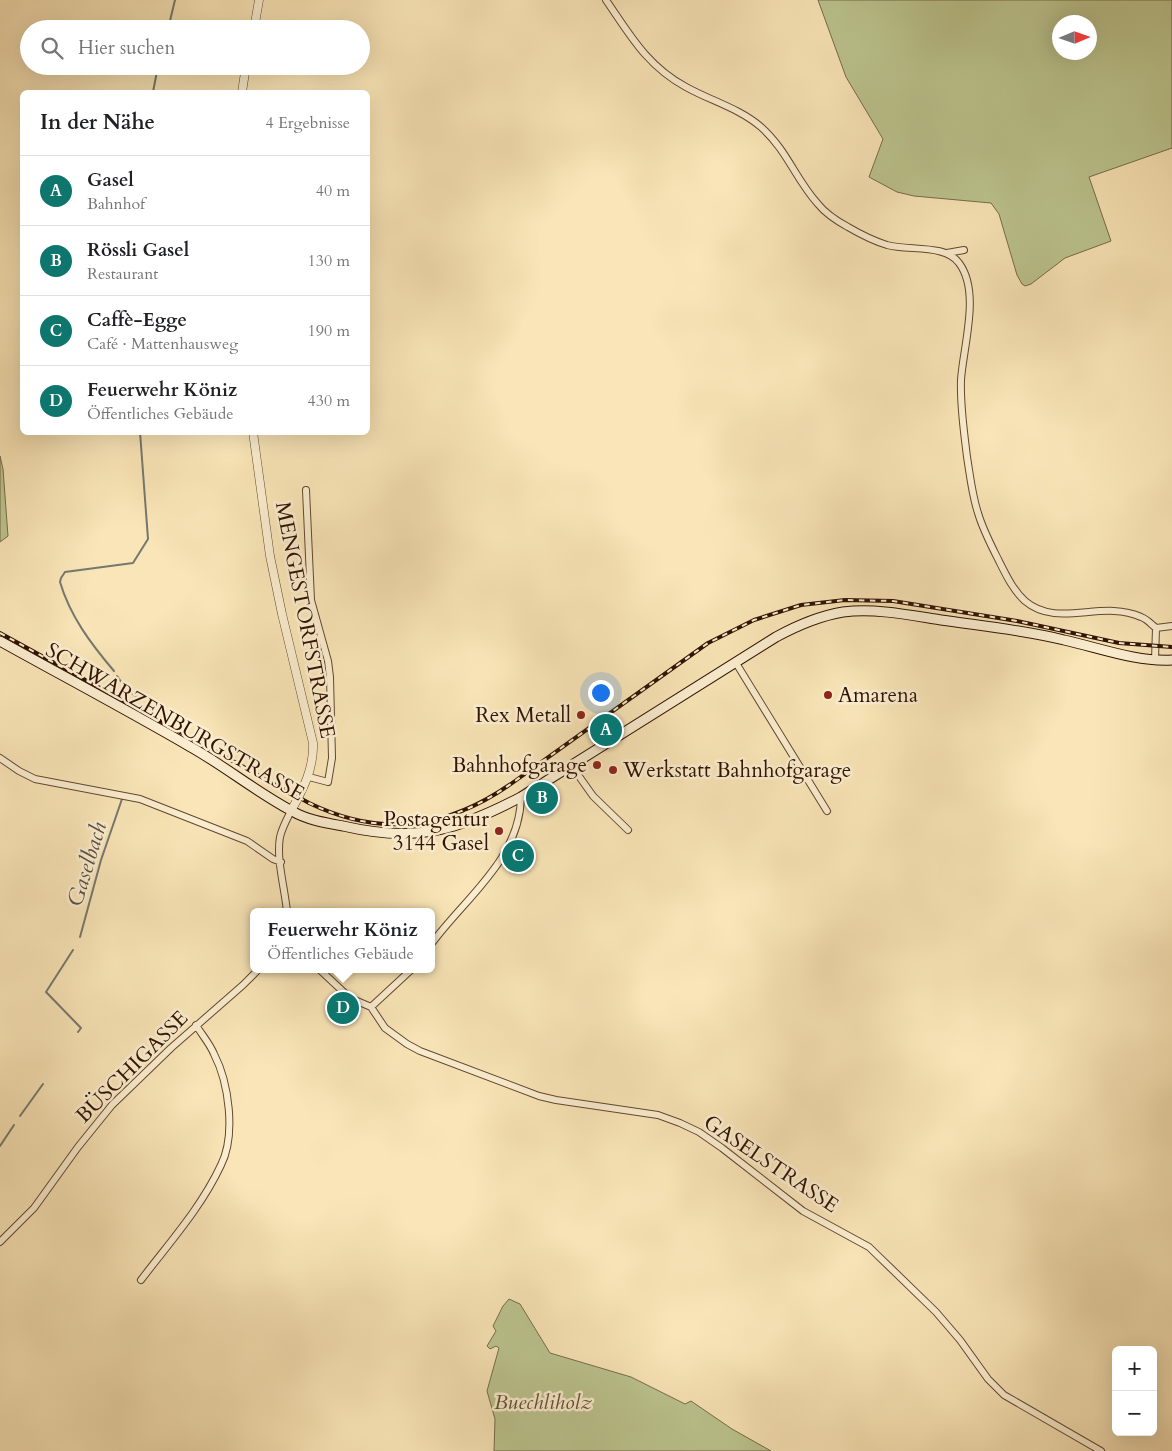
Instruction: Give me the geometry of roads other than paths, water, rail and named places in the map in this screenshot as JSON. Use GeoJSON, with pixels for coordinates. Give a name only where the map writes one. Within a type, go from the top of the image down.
{"type":"FeatureCollection","features":[{"type":"Feature","properties":{"kind":"main road","name":"SCHWARZENBURGSTRASSE"},"geometry":{"type":"LineString","coordinates":[[0,642],[190,746],[291,811],[309,818],[356,830],[413,834],[465,823],[495,811],[521,797],[776,637],[806,622],[834,614],[864,611],[909,615],[1032,633],[1123,655],[1155,660],[1172,660]]}},
{"type":"Feature","properties":{"kind":"street"},"geometry":{"type":"LineString","coordinates":[[256,20],[260,0]]}},
{"type":"Feature","properties":{"kind":"street"},"geometry":{"type":"LineString","coordinates":[[606,0],[644,54],[659,69],[687,88],[742,114],[761,127],[782,149],[811,196],[829,215],[850,229],[888,245],[947,253],[964,250],[961,254],[960,264],[966,280],[970,304],[961,397],[970,479],[980,520],[1003,570],[1021,596],[1033,606],[1045,612],[1059,614],[1110,610],[1140,616],[1156,628],[1172,626]]}},
{"type":"Feature","properties":{"kind":"street"},"geometry":{"type":"LineString","coordinates":[[242,90],[245,75]]}},
{"type":"Feature","properties":{"kind":"street"},"geometry":{"type":"LineString","coordinates":[[947,253],[960,264]]}},
{"type":"Feature","properties":{"kind":"street","name":"MENGESTORFSTRASSE"},"geometry":{"type":"LineString","coordinates":[[253,435],[273,572],[313,743],[313,758],[309,777],[291,811]]}},
{"type":"Feature","properties":{"kind":"street"},"geometry":{"type":"LineString","coordinates":[[306,490],[311,600],[329,667],[332,739],[331,771],[328,782],[309,777]]}},
{"type":"Feature","properties":{"kind":"street"},"geometry":{"type":"LineString","coordinates":[[1155,660],[1156,628]]}},
{"type":"Feature","properties":{"kind":"street"},"geometry":{"type":"LineString","coordinates":[[736,663],[827,811]]}},
{"type":"Feature","properties":{"kind":"street"},"geometry":{"type":"LineString","coordinates":[[0,758],[19,771],[35,778],[122,794],[149,802],[247,841],[272,859],[281,862]]}},
{"type":"Feature","properties":{"kind":"street"},"geometry":{"type":"LineString","coordinates":[[571,766],[593,796],[628,830]]}},
{"type":"Feature","properties":{"kind":"street"},"geometry":{"type":"LineString","coordinates":[[435,939],[501,860],[516,828],[521,797]]}},
{"type":"Feature","properties":{"kind":"street"},"geometry":{"type":"LineString","coordinates":[[287,908],[280,838],[291,811]]}},
{"type":"Feature","properties":{"kind":"street","name":"BÜSCHIGASSE"},"geometry":{"type":"LineString","coordinates":[[0,1242],[34,1208],[78,1147],[112,1105],[136,1080],[196,1025],[243,986],[255,973]]}},
{"type":"Feature","properties":{"kind":"street","name":"GASELSTRASSE"},"geometry":{"type":"LineString","coordinates":[[323,973],[350,998],[371,1008],[383,1026],[407,1044],[480,1075],[508,1083],[539,1096],[556,1100],[658,1115],[699,1132],[802,1210],[869,1247],[936,1312],[960,1340],[988,1379],[1004,1395],[1101,1451]]}},
{"type":"Feature","properties":{"kind":"street"},"geometry":{"type":"LineString","coordinates":[[371,1008],[408,973]]}},
{"type":"Feature","properties":{"kind":"street"},"geometry":{"type":"LineString","coordinates":[[141,1280],[188,1220],[221,1165],[228,1142],[228,1109],[222,1077],[215,1055],[196,1025]]}},
{"type":"Feature","properties":{"kind":"waterway","name":"Gaselbach"},"geometry":{"type":"LineString","coordinates":[[170,20],[175,0]]}},
{"type":"Feature","properties":{"kind":"waterway","name":"Gaselbach"},"geometry":{"type":"LineString","coordinates":[[153,90],[156,75]]}},
{"type":"Feature","properties":{"kind":"waterway","name":"Gaselbach"},"geometry":{"type":"LineString","coordinates":[[114,671],[75,618],[60,582],[65,572],[133,563],[148,539],[140,435]]}},
{"type":"Feature","properties":{"kind":"waterway","name":"Gaselbach"},"geometry":{"type":"LineString","coordinates":[[117,676],[127,690],[138,699]]}},
{"type":"Feature","properties":{"kind":"waterway","name":"Gaselbach"},"geometry":{"type":"LineString","coordinates":[[80,937],[101,860],[122,799]]}},
{"type":"Feature","properties":{"kind":"waterway","name":"Gaselbach"},"geometry":{"type":"LineString","coordinates":[[73,950],[46,992],[81,1028],[78,1032]]}},
{"type":"Feature","properties":{"kind":"waterway","name":"Gaselbach"},"geometry":{"type":"LineString","coordinates":[[20,1116],[43,1084]]}},
{"type":"Feature","properties":{"kind":"waterway","name":"Gaselbach"},"geometry":{"type":"LineString","coordinates":[[0,1146],[14,1125]]}},
{"type":"Feature","properties":{"kind":"railway"},"geometry":{"type":"LineString","coordinates":[[0,633],[309,803],[336,814],[363,821],[390,824],[415,823],[441,818],[491,797],[708,643],[754,620],[801,605],[845,600],[893,601],[1017,621],[1119,643],[1172,647]]}},
{"type":"Feature","properties":{"kind":"place","name":"Amarena"},"geometry":{"type":"Point","coordinates":[828,695]}},
{"type":"Feature","properties":{"kind":"place","name":"Rex Metall"},"geometry":{"type":"Point","coordinates":[581,715]}},
{"type":"Feature","properties":{"kind":"place","name":"Gasel"},"geometry":{"type":"Point","coordinates":[606,730]}},
{"type":"Feature","properties":{"kind":"place","name":"Bahnhofgarage"},"geometry":{"type":"Point","coordinates":[597,765]}},
{"type":"Feature","properties":{"kind":"place","name":"Werkstatt Bahnhofgarage"},"geometry":{"type":"Point","coordinates":[613,770]}},
{"type":"Feature","properties":{"kind":"place","name":"Rössli Gasel"},"geometry":{"type":"Point","coordinates":[542,798]}},
{"type":"Feature","properties":{"kind":"place","name":"Postagentur 3144 Gasel"},"geometry":{"type":"Point","coordinates":[499,831]}},
{"type":"Feature","properties":{"kind":"place","name":"Caffè-Egge"},"geometry":{"type":"Point","coordinates":[518,856]}},
{"type":"Feature","properties":{"kind":"place","name":"Feuerwehr Köniz"},"geometry":{"type":"Point","coordinates":[343,1008]}},
{"type":"Feature","properties":{"kind":"park label","name":"Buechliholz"},"geometry":{"type":"Point","coordinates":[543,1402]}}]}
